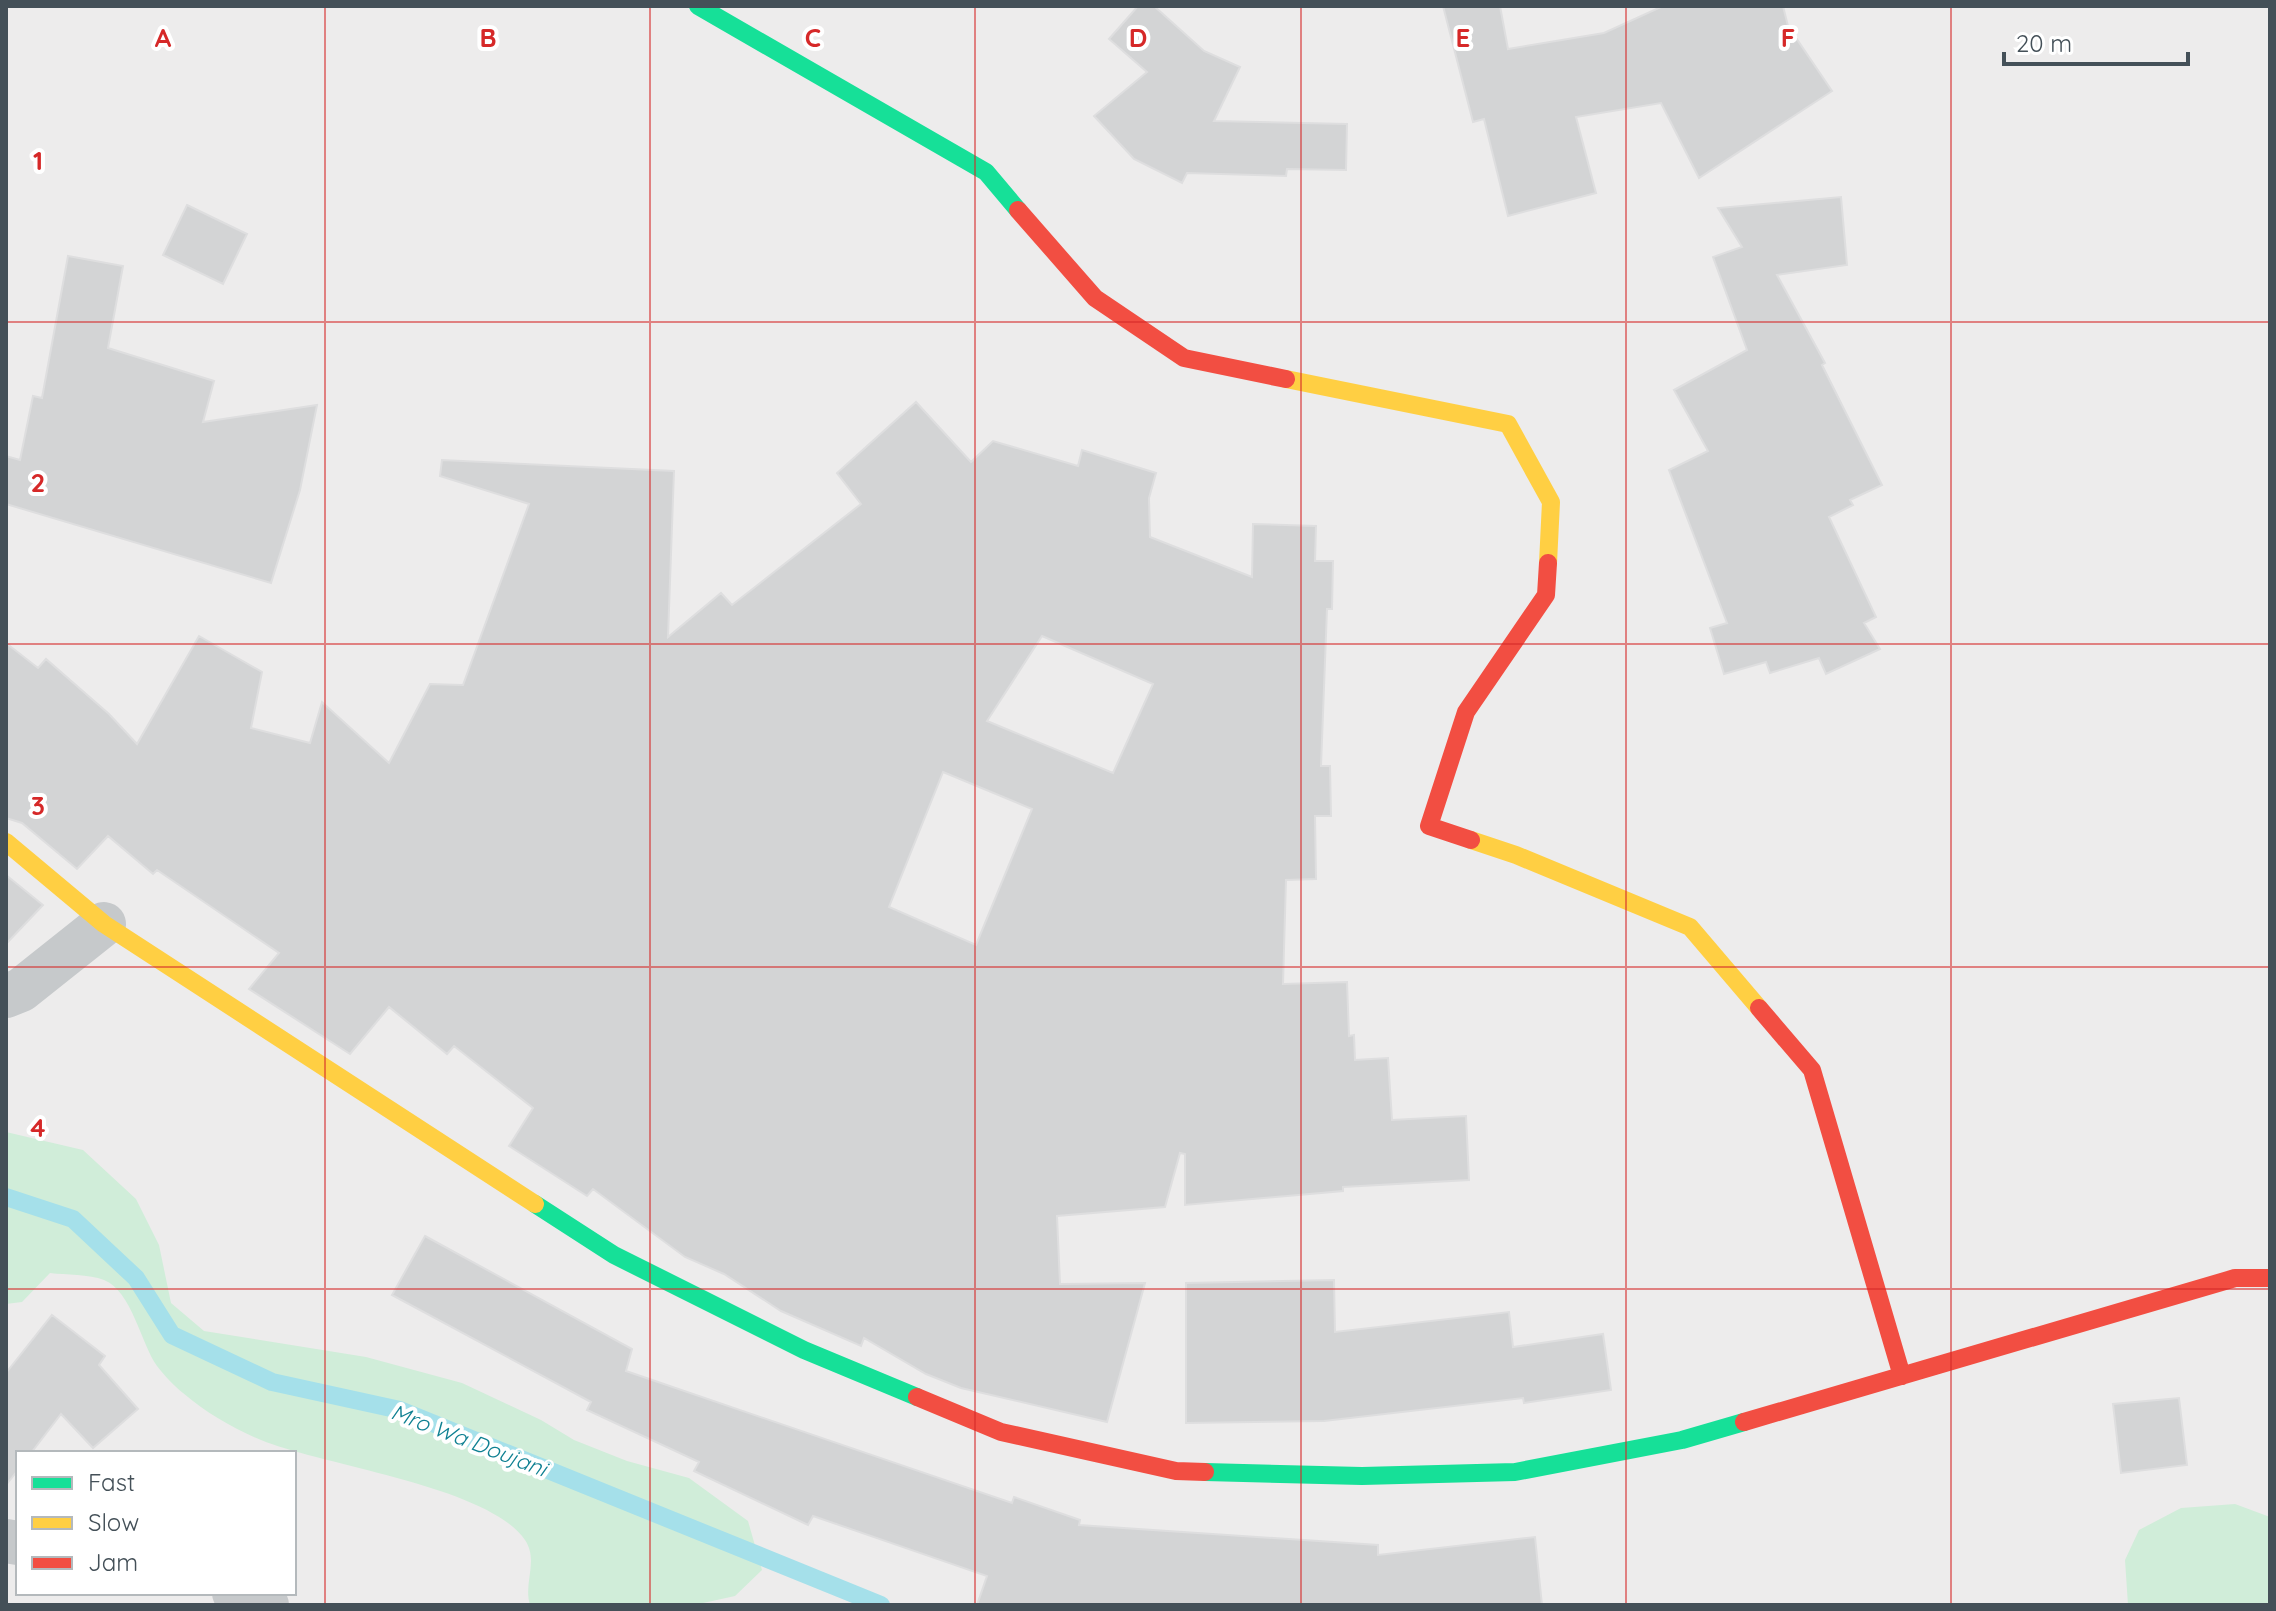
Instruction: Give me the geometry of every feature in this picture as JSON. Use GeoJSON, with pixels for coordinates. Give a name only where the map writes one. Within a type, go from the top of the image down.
{"type":"FeatureCollection","features":[{"type":"Feature","properties":{"kind":"street"},"geometry":{"type":"LineString","coordinates":[[698,6],[986,172],[1095,298],[1184,358],[1508,424],[1551,502],[1546,595],[1466,712],[1429,826],[1516,855],[1690,927],[1812,1070],[1902,1376]]}},
{"type":"Feature","properties":{"kind":"street"},"geometry":{"type":"LineString","coordinates":[[6,842],[104,924],[614,1255],[804,1350],[1001,1432],[1176,1471],[1362,1476],[1515,1472],[1682,1440],[2235,1278],[2270,1278]]}},
{"type":"Feature","properties":{"kind":"street"},"geometry":{"type":"LineString","coordinates":[[6,996],[21,990],[104,924]]}},
{"type":"Feature","properties":{"kind":"street"},"geometry":{"type":"LineString","coordinates":[[240,1595],[267,1605]]}},
{"type":"Feature","properties":{"kind":"green space"},"geometry":{"type":"Polygon","coordinates":[[[6,1132],[83,1150],[136,1199],[159,1245],[171,1303],[204,1331],[366,1357],[462,1383],[541,1420],[574,1440],[627,1461],[689,1478],[748,1521],[762,1570],[735,1596],[694,1605],[530,1605],[529,1548],[506,1521],[442,1491],[289,1450],[220,1420],[180,1390],[160,1369],[129,1306],[114,1286],[104,1280],[50,1273],[22,1302],[6,1304],[6,1132]]]}},
{"type":"Feature","properties":{"kind":"green space"},"geometry":{"type":"Polygon","coordinates":[[[2235,1504],[2270,1517],[2270,1605],[2128,1605],[2125,1560],[2139,1530],[2181,1508],[2235,1504]]]}},
{"type":"Feature","properties":{"kind":"building"},"geometry":{"type":"Polygon","coordinates":[[[1138,6],[1154,6],[1204,51],[1240,67],[1214,121],[1347,124],[1346,170],[1287,169],[1286,176],[1187,173],[1182,183],[1134,159],[1094,116],[1147,72],[1109,39],[1138,6]]]}},
{"type":"Feature","properties":{"kind":"building"},"geometry":{"type":"Polygon","coordinates":[[[1443,6],[1500,6],[1508,49],[1604,33],[1663,6],[1783,6],[1788,26],[1832,91],[1699,178],[1661,103],[1576,117],[1596,193],[1508,216],[1484,119],[1473,122],[1443,6]]]}},
{"type":"Feature","properties":{"kind":"building"},"geometry":{"type":"Polygon","coordinates":[[[1841,197],[1847,265],[1777,275],[1825,363],[1822,365],[1882,485],[1850,500],[1853,505],[1829,517],[1876,617],[1864,623],[1880,649],[1826,674],[1819,658],[1770,673],[1766,662],[1724,674],[1710,628],[1727,623],[1669,470],[1708,451],[1674,390],[1747,350],[1713,257],[1742,247],[1718,208],[1841,197]]]}},
{"type":"Feature","properties":{"kind":"building"},"geometry":{"type":"Polygon","coordinates":[[[187,205],[247,234],[223,284],[163,255],[187,205]]]}},
{"type":"Feature","properties":{"kind":"building"},"geometry":{"type":"Polygon","coordinates":[[[68,256],[123,266],[108,348],[214,381],[203,422],[317,405],[300,490],[271,583],[6,504],[6,456],[20,460],[33,396],[42,398],[68,256]]]}},
{"type":"Feature","properties":{"kind":"building"},"geometry":{"type":"Polygon","coordinates":[[[916,402],[971,462],[993,441],[1078,466],[1082,450],[1156,473],[1149,498],[1150,537],[1252,577],[1253,524],[1316,526],[1315,561],[1333,561],[1332,609],[1327,609],[1321,766],[1330,766],[1331,816],[1315,816],[1316,879],[1286,880],[1283,984],[1347,982],[1349,1036],[1354,1035],[1355,1060],[1388,1058],[1392,1120],[1466,1116],[1469,1180],[1343,1187],[1343,1191],[1185,1205],[1185,1154],[1180,1153],[1165,1207],[1057,1216],[1060,1284],[1145,1283],[1107,1422],[961,1388],[926,1374],[864,1338],[861,1346],[781,1311],[724,1274],[685,1257],[593,1189],[587,1196],[509,1146],[533,1108],[454,1046],[447,1054],[389,1007],[350,1054],[249,989],[279,953],[157,870],[153,874],[108,836],[77,869],[22,823],[6,818],[6,643],[38,668],[46,659],[109,714],[137,744],[199,636],[262,672],[251,728],[310,743],[322,702],[389,763],[430,684],[463,685],[529,504],[440,476],[442,460],[674,471],[668,637],[721,593],[732,605],[861,504],[837,473],[916,402]],[[1042,636],[987,721],[1113,773],[1153,684],[1042,636]],[[943,772],[889,907],[976,945],[1032,809],[943,772]]]}},
{"type":"Feature","properties":{"kind":"building"},"geometry":{"type":"Polygon","coordinates":[[[6,875],[43,905],[6,944],[6,875]]]}},
{"type":"Feature","properties":{"kind":"building"},"geometry":{"type":"Polygon","coordinates":[[[425,1236],[632,1349],[626,1371],[1012,1503],[1014,1497],[1080,1520],[1079,1525],[1378,1545],[1378,1555],[1535,1537],[1542,1605],[977,1605],[987,1576],[813,1516],[808,1525],[694,1471],[699,1462],[587,1410],[591,1402],[392,1295],[425,1236]]]}},
{"type":"Feature","properties":{"kind":"building"},"geometry":{"type":"Polygon","coordinates":[[[1334,1280],[1335,1332],[1509,1312],[1513,1347],[1603,1334],[1611,1390],[1524,1403],[1523,1398],[1324,1421],[1186,1423],[1186,1283],[1334,1280]]]}},
{"type":"Feature","properties":{"kind":"building"},"geometry":{"type":"Polygon","coordinates":[[[52,1315],[105,1356],[99,1365],[138,1409],[93,1448],[61,1414],[33,1451],[16,1451],[16,1472],[6,1485],[6,1373],[52,1315]]]}},
{"type":"Feature","properties":{"kind":"building"},"geometry":{"type":"Polygon","coordinates":[[[2179,1398],[2187,1465],[2121,1473],[2113,1404],[2179,1398]]]}},
{"type":"Feature","properties":{"kind":"waterway","name":"Mro Wa Doujani"},"geometry":{"type":"LineString","coordinates":[[6,1197],[73,1219],[136,1278],[172,1335],[272,1382],[400,1410],[881,1605]]}},
{"type":"Feature","properties":{"kind":"traffic: fast"},"geometry":{"type":"LineString","coordinates":[[698,6],[986,172],[1018,210]]}},
{"type":"Feature","properties":{"kind":"traffic: fast"},"geometry":{"type":"LineString","coordinates":[[535,1204],[614,1255],[804,1350],[917,1397]]}},
{"type":"Feature","properties":{"kind":"traffic: fast"},"geometry":{"type":"LineString","coordinates":[[1205,1472],[1362,1476],[1515,1472],[1682,1440],[1744,1422]]}},
{"type":"Feature","properties":{"kind":"traffic: slow"},"geometry":{"type":"LineString","coordinates":[[1286,379],[1508,424],[1551,502],[1548,563]]}},
{"type":"Feature","properties":{"kind":"traffic: slow"},"geometry":{"type":"LineString","coordinates":[[1471,840],[1516,855],[1690,927],[1759,1008]]}},
{"type":"Feature","properties":{"kind":"traffic: slow"},"geometry":{"type":"LineString","coordinates":[[6,842],[104,924],[535,1204]]}},
{"type":"Feature","properties":{"kind":"traffic: jam"},"geometry":{"type":"LineString","coordinates":[[1018,210],[1095,298],[1184,358],[1286,379]]}},
{"type":"Feature","properties":{"kind":"traffic: jam"},"geometry":{"type":"LineString","coordinates":[[1471,840],[1429,826],[1466,712],[1546,595],[1548,563]]}},
{"type":"Feature","properties":{"kind":"traffic: jam"},"geometry":{"type":"LineString","coordinates":[[1759,1008],[1812,1070],[1902,1376]]}},
{"type":"Feature","properties":{"kind":"traffic: jam"},"geometry":{"type":"LineString","coordinates":[[1744,1422],[2235,1278],[2270,1278]]}},
{"type":"Feature","properties":{"kind":"traffic: jam"},"geometry":{"type":"LineString","coordinates":[[917,1397],[1001,1432],[1176,1471],[1205,1472]]}}]}
